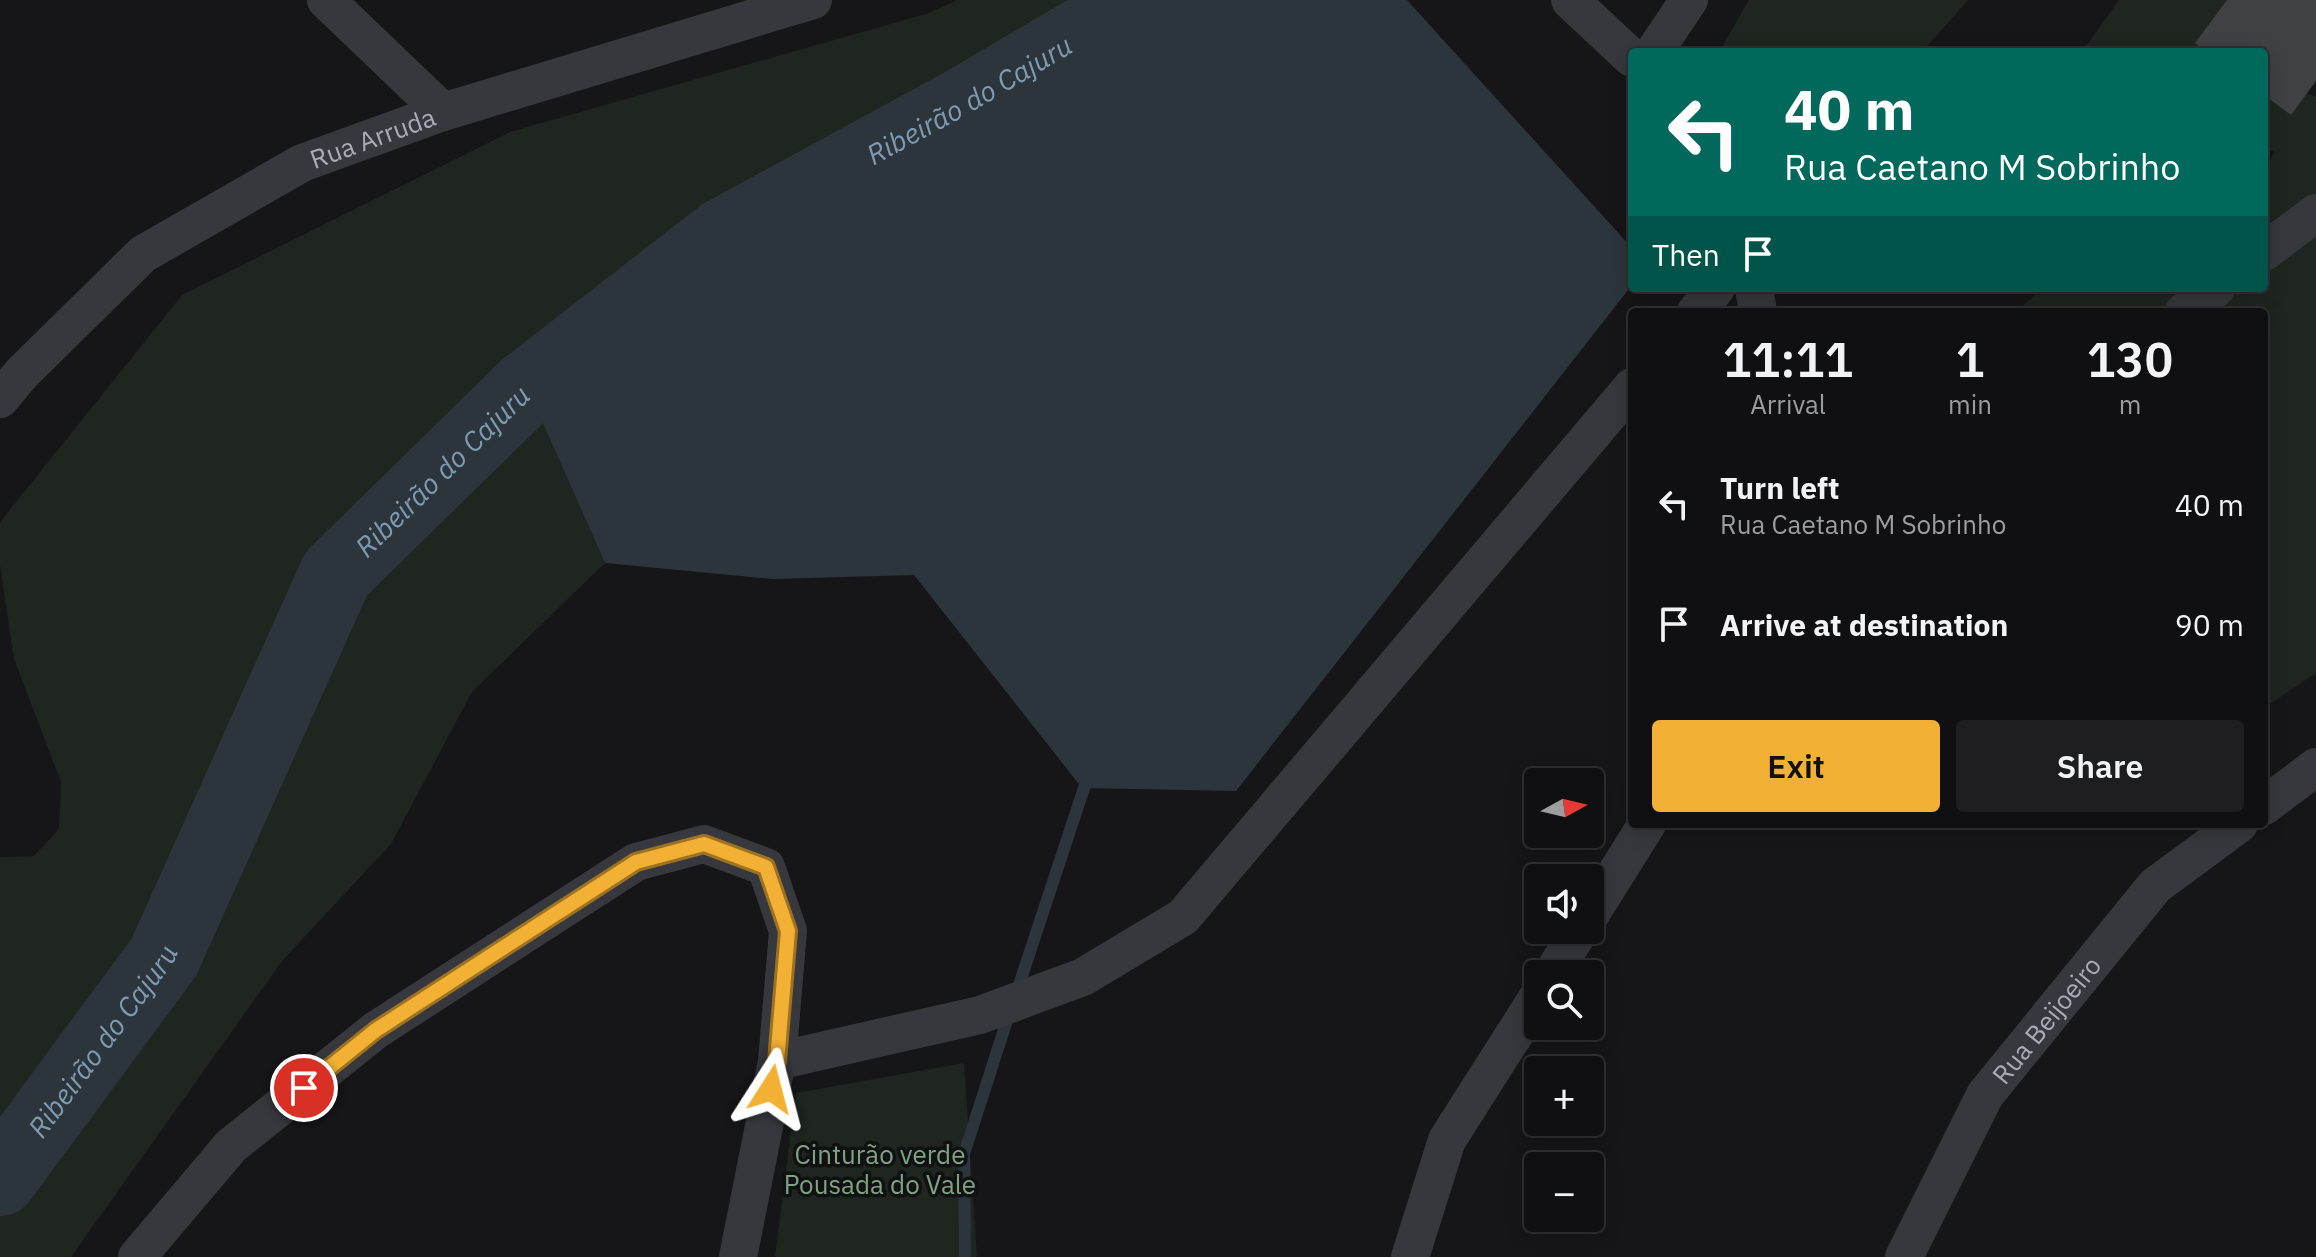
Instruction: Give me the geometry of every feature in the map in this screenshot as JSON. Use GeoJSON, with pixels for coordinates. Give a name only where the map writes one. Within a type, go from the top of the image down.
{"type":"FeatureCollection","features":[{"type":"Feature","properties":{"kind":"street"},"geometry":{"type":"LineString","coordinates":[[326,0],[443,112]]}},
{"type":"Feature","properties":{"kind":"street","name":"Rua Arruda"},"geometry":{"type":"LineString","coordinates":[[0,399],[22,373],[143,254],[302,163],[443,112],[813,0]]}},
{"type":"Feature","properties":{"kind":"street"},"geometry":{"type":"LineString","coordinates":[[1570,0],[1628,54]]}},
{"type":"Feature","properties":{"kind":"street"},"geometry":{"type":"LineString","coordinates":[[1657,48],[1689,0]]}},
{"type":"Feature","properties":{"kind":"street"},"geometry":{"type":"LineString","coordinates":[[2268,249],[2316,213]]}},
{"type":"Feature","properties":{"kind":"street"},"geometry":{"type":"LineString","coordinates":[[1699,308],[1713,292]]}},
{"type":"Feature","properties":{"kind":"street"},"geometry":{"type":"LineString","coordinates":[[2189,308],[2211,292]]}},
{"type":"Feature","properties":{"kind":"street"},"geometry":{"type":"LineString","coordinates":[[777,1061],[980,1015],[1083,977],[1183,917],[1628,392]]}},
{"type":"Feature","properties":{"kind":"street"},"geometry":{"type":"LineString","coordinates":[[2268,803],[2316,767]]}},
{"type":"Feature","properties":{"kind":"street"},"geometry":{"type":"LineString","coordinates":[[1604,893],[1644,828]]}},
{"type":"Feature","properties":{"kind":"street","name":"Rua Beijoeiro"},"geometry":{"type":"LineString","coordinates":[[1904,1257],[1985,1095],[2155,886],[2234,828]]}},
{"type":"Feature","properties":{"kind":"street"},"geometry":{"type":"LineString","coordinates":[[137,1257],[231,1146],[364,1039],[636,862],[704,844],[766,867],[788,931],[777,1061],[738,1257]]}},
{"type":"Feature","properties":{"kind":"street"},"geometry":{"type":"LineString","coordinates":[[1410,1257],[1447,1140],[1524,1019]]}},
{"type":"Feature","properties":{"kind":"green space"},"geometry":{"type":"Polygon","coordinates":[[[957,0],[1120,0],[1125,10],[962,105],[528,387],[605,563],[472,692],[391,844],[282,961],[71,1257],[0,1257],[0,857],[34,856],[59,829],[61,782],[14,659],[0,565],[0,522],[182,295],[510,132],[929,13],[957,0]]]}},
{"type":"Feature","properties":{"kind":"green space"},"geometry":{"type":"Polygon","coordinates":[[[1749,0],[1968,0],[1926,48],[1721,48],[1749,0]]]}},
{"type":"Feature","properties":{"kind":"green space"},"geometry":{"type":"Polygon","coordinates":[[[2119,0],[2243,0],[2213,48],[2085,48],[2119,0]]]}},
{"type":"Feature","properties":{"kind":"green space"},"geometry":{"type":"Polygon","coordinates":[[[2268,77],[2316,97],[2316,673],[2268,705],[2268,308],[2020,308],[2040,292],[2268,292],[2268,167],[2274,151],[2268,151],[2268,77]]]}},
{"type":"Feature","properties":{"kind":"green space","name":"Cinturão verde Pousada do Vale"},"geometry":{"type":"Polygon","coordinates":[[[964,1063],[977,1257],[775,1257],[796,1093],[964,1063]]]}},
{"type":"Feature","properties":{"kind":"shaded area"},"geometry":{"type":"Polygon","coordinates":[[[1140,0],[1407,0],[1628,244],[1628,290],[1236,791],[1082,788],[914,575],[773,579],[605,563],[527,387],[723,235],[962,105],[1140,0]]]}},
{"type":"Feature","properties":{"kind":"building"},"geometry":{"type":"Polygon","coordinates":[[[2227,0],[2316,0],[2316,81],[2291,115],[2268,98],[2268,48],[2202,48],[2195,43],[2227,0]]]}},
{"type":"Feature","properties":{"kind":"waterway","name":"Ribeirão do Cajuru"},"geometry":{"type":"LineString","coordinates":[[0,1179],[164,957],[336,574],[527,387],[723,235],[962,105],[1140,0]]}},
{"type":"Feature","properties":{"kind":"waterway"},"geometry":{"type":"LineString","coordinates":[[1016,994],[1088,776]]}},
{"type":"Feature","properties":{"kind":"waterway"},"geometry":{"type":"LineString","coordinates":[[965,1257],[964,1154],[1010,1011]]}},
{"type":"Feature","properties":{"kind":"route"},"geometry":{"type":"LineString","coordinates":[[304,1088],[376,1030],[636,862],[704,844],[766,867],[788,931],[777,1061],[771,1089]]}}]}
